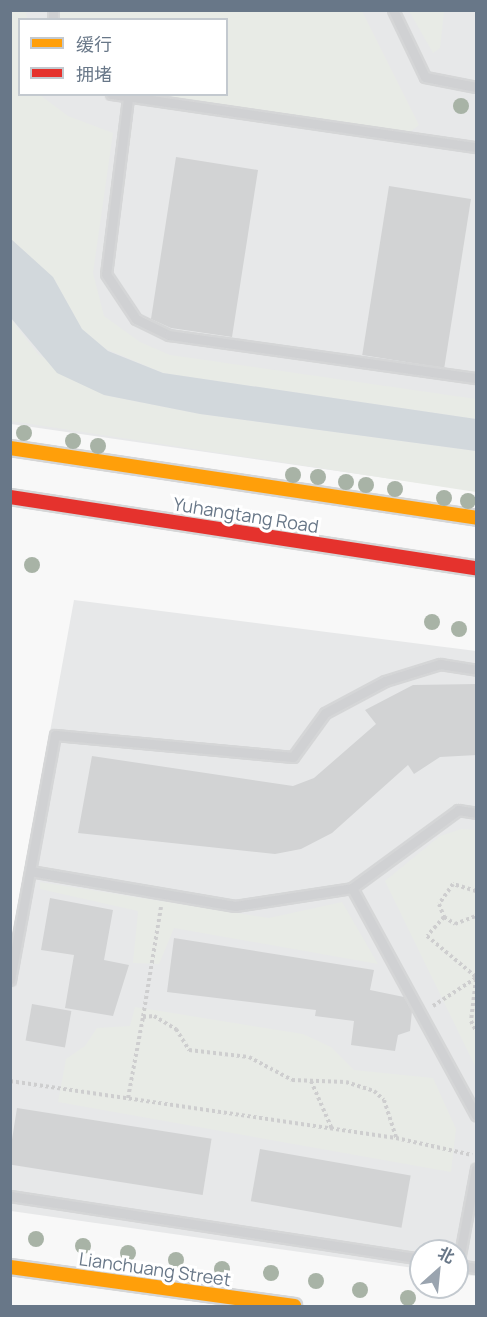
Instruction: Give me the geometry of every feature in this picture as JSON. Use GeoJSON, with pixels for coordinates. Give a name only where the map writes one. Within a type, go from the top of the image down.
{"type":"FeatureCollection","features":[{"type":"Feature","properties":{"kind":"main road","name":"Yuhangtang Road"},"geometry":{"type":"LineString","coordinates":[[10,448],[477,518]]}},
{"type":"Feature","properties":{"kind":"main road","name":"Yuhangtang Road"},"geometry":{"type":"LineString","coordinates":[[10,497],[477,568]]}},
{"type":"Feature","properties":{"kind":"main road","name":"Lianchuang Street"},"geometry":{"type":"LineString","coordinates":[[10,1268],[294,1306]]}},
{"type":"Feature","properties":{"kind":"lane"},"geometry":{"type":"LineString","coordinates":[[393,10],[425,77],[477,87]]}},
{"type":"Feature","properties":{"kind":"lane"},"geometry":{"type":"LineString","coordinates":[[120,96],[477,147]]}},
{"type":"Feature","properties":{"kind":"lane"},"geometry":{"type":"LineString","coordinates":[[128,98],[106,274],[136,319],[169,335],[477,378]]}},
{"type":"Feature","properties":{"kind":"lane"},"geometry":{"type":"LineString","coordinates":[[10,980],[55,735],[293,757],[325,713],[385,681],[440,664],[477,670]]}},
{"type":"Feature","properties":{"kind":"lane"},"geometry":{"type":"LineString","coordinates":[[30,871],[235,906],[352,888],[458,810],[477,813]]}},
{"type":"Feature","properties":{"kind":"lane"},"geometry":{"type":"LineString","coordinates":[[352,888],[477,1115]]}},
{"type":"Feature","properties":{"kind":"lane"},"geometry":{"type":"LineString","coordinates":[[463,1239],[477,1169]]}},
{"type":"Feature","properties":{"kind":"lane"},"geometry":{"type":"LineString","coordinates":[[10,1196],[409,1257]]}},
{"type":"Feature","properties":{"kind":"path"},"geometry":{"type":"LineString","coordinates":[[444,916],[440,897],[447,886],[460,882],[477,891]]}},
{"type":"Feature","properties":{"kind":"path"},"geometry":{"type":"LineString","coordinates":[[128,1098],[163,894]]}},
{"type":"Feature","properties":{"kind":"path"},"geometry":{"type":"LineString","coordinates":[[444,916],[427,936],[477,978]]}},
{"type":"Feature","properties":{"kind":"path"},"geometry":{"type":"LineString","coordinates":[[444,916],[462,924],[477,916]]}},
{"type":"Feature","properties":{"kind":"path"},"geometry":{"type":"LineString","coordinates":[[420,1011],[477,978]]}},
{"type":"Feature","properties":{"kind":"path"},"geometry":{"type":"LineString","coordinates":[[477,978],[471,1021],[477,1031]]}},
{"type":"Feature","properties":{"kind":"path"},"geometry":{"type":"LineString","coordinates":[[143,1017],[154,1016],[176,1029],[189,1050],[249,1057],[292,1080],[346,1082],[374,1091],[384,1100],[396,1138]]}},
{"type":"Feature","properties":{"kind":"path"},"geometry":{"type":"LineString","coordinates":[[10,1081],[396,1138],[477,1156]]}},
{"type":"Feature","properties":{"kind":"path"},"geometry":{"type":"LineString","coordinates":[[312,1081],[332,1129]]}},
{"type":"Feature","properties":{"kind":"shaded area"},"geometry":{"type":"Polygon","coordinates":[[[11,11],[476,11],[476,491],[11,424],[11,11]]]}},
{"type":"Feature","properties":{"kind":"shaded area"},"geometry":{"type":"Polygon","coordinates":[[[11,11],[26,11],[27,18],[18,18],[18,96],[41,96],[68,116],[113,133],[93,273],[104,316],[140,342],[170,355],[476,399],[476,419],[163,373],[106,349],[82,329],[53,277],[11,239],[11,11]]]}},
{"type":"Feature","properties":{"kind":"shaded area"},"geometry":{"type":"Polygon","coordinates":[[[58,11],[362,11],[419,125],[407,134],[136,96],[228,96],[228,18],[59,18],[58,11]]]}},
{"type":"Feature","properties":{"kind":"shaded area"},"geometry":{"type":"Polygon","coordinates":[[[409,11],[444,11],[440,48],[433,53],[409,11]]]}},
{"type":"Feature","properties":{"kind":"shaded area"},"geometry":{"type":"Polygon","coordinates":[[[11,239],[53,277],[82,329],[108,351],[163,373],[476,419],[476,451],[200,414],[104,395],[57,373],[11,318],[11,239]]]}},
{"type":"Feature","properties":{"kind":"shaded area"},"geometry":{"type":"Polygon","coordinates":[[[10,318],[38,354],[104,395],[200,414],[476,451],[476,492],[11,421],[10,318]]]}},
{"type":"Feature","properties":{"kind":"shaded area"},"geometry":{"type":"Polygon","coordinates":[[[74,600],[476,651],[476,1276],[469,1275],[469,1239],[409,1239],[409,1267],[11,1211],[11,946],[74,600]]]}},
{"type":"Feature","properties":{"kind":"shaded area"},"geometry":{"type":"Polygon","coordinates":[[[461,829],[476,830],[476,1068],[385,881],[440,836],[461,829]]]}},
{"type":"Feature","properties":{"kind":"shaded area"},"geometry":{"type":"Polygon","coordinates":[[[40,882],[269,918],[342,902],[378,964],[174,928],[159,964],[133,963],[138,911],[40,889],[40,882]]]}},
{"type":"Feature","properties":{"kind":"shaded area"},"geometry":{"type":"Polygon","coordinates":[[[135,1007],[303,1034],[331,1047],[354,1070],[433,1078],[456,1129],[451,1172],[58,1102],[66,1059],[85,1046],[97,1028],[130,1026],[135,1007]]]}},
{"type":"Feature","properties":{"kind":"building"},"geometry":{"type":"Polygon","coordinates":[[[176,157],[258,170],[232,337],[171,328],[151,319],[176,157]]]}},
{"type":"Feature","properties":{"kind":"building"},"geometry":{"type":"Polygon","coordinates":[[[389,186],[471,199],[444,368],[362,355],[389,186]]]}},
{"type":"Feature","properties":{"kind":"building"},"geometry":{"type":"Polygon","coordinates":[[[477,684],[477,755],[440,757],[414,774],[408,765],[332,833],[301,849],[275,854],[78,833],[92,756],[293,786],[314,778],[376,724],[365,710],[413,685],[477,684]]]}},
{"type":"Feature","properties":{"kind":"building"},"geometry":{"type":"Polygon","coordinates":[[[50,898],[113,910],[104,960],[129,965],[113,1016],[65,1008],[74,955],[41,950],[50,898]]]}},
{"type":"Feature","properties":{"kind":"building"},"geometry":{"type":"Polygon","coordinates":[[[174,938],[374,970],[370,990],[404,997],[412,1011],[410,1031],[398,1035],[395,1051],[351,1045],[354,1021],[315,1016],[316,1010],[167,992],[174,938]]]}},
{"type":"Feature","properties":{"kind":"building"},"geometry":{"type":"Polygon","coordinates":[[[32,1004],[71,1011],[65,1047],[26,1040],[32,1004]]]}},
{"type":"Feature","properties":{"kind":"building"},"geometry":{"type":"Polygon","coordinates":[[[17,1108],[212,1139],[203,1195],[10,1165],[17,1108]]]}},
{"type":"Feature","properties":{"kind":"building"},"geometry":{"type":"Polygon","coordinates":[[[260,1149],[411,1176],[401,1228],[251,1201],[260,1149]]]}},
{"type":"Feature","properties":{"kind":"traffic: slow"},"geometry":{"type":"LineString","coordinates":[[10,448],[476,518]]}},
{"type":"Feature","properties":{"kind":"traffic: slow"},"geometry":{"type":"LineString","coordinates":[[10,1267],[294,1306]]}},
{"type":"Feature","properties":{"kind":"traffic: jam"},"geometry":{"type":"LineString","coordinates":[[10,497],[476,568]]}}]}
